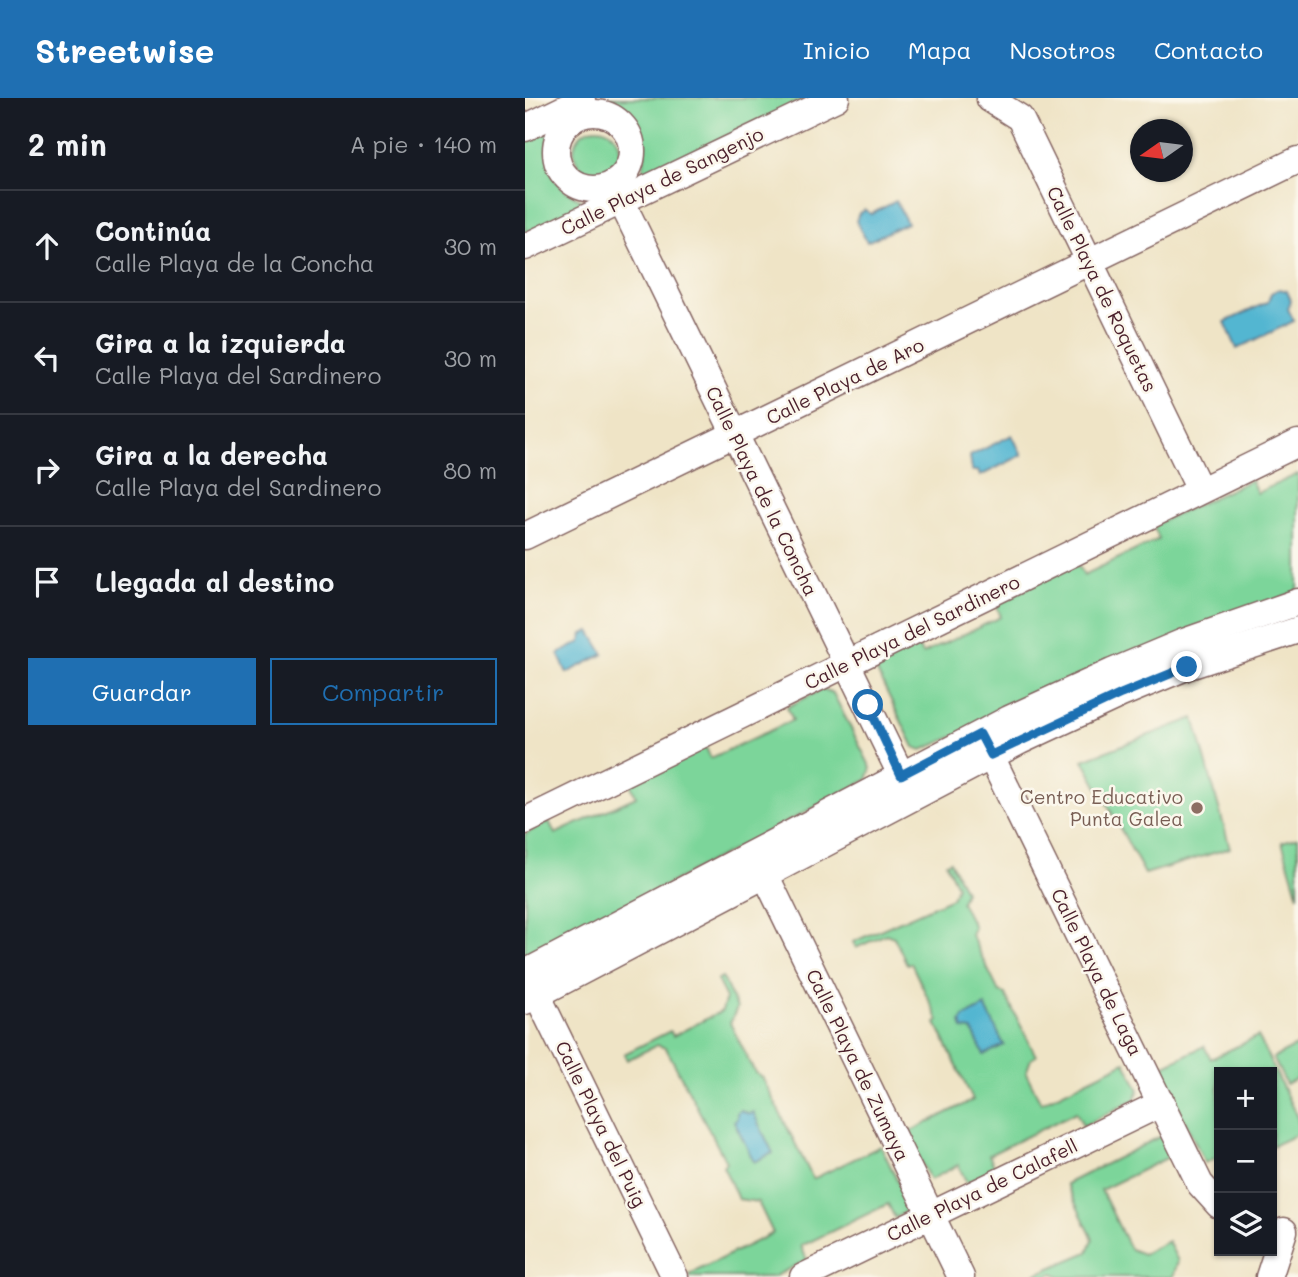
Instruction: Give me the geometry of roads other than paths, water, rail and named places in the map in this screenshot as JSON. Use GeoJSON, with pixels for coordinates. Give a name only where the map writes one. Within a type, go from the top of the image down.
{"type":"FeatureCollection","features":[{"type":"Feature","properties":{"kind":"street","name":"Calle Playa de Sangenjo"},"geometry":{"type":"LineString","coordinates":[[525,247],[617,192],[836,98]]}},
{"type":"Feature","properties":{"kind":"street","name":"Calle Playa de Roquetas"},"geometry":{"type":"LineString","coordinates":[[990,99],[1020,118],[1201,490]]}},
{"type":"Feature","properties":{"kind":"street"},"geometry":{"type":"LineString","coordinates":[[525,128],[575,106],[614,118],[624,127],[633,150],[631,163],[617,192],[580,186],[561,170],[557,145],[575,106]]}},
{"type":"Feature","properties":{"kind":"street","name":"Calle Playa de Aro"},"geometry":{"type":"LineString","coordinates":[[525,536],[1298,160]]}},
{"type":"Feature","properties":{"kind":"street","name":"Calle Playa de la Concha"},"geometry":{"type":"LineString","coordinates":[[617,192],[906,786]]}},
{"type":"Feature","properties":{"kind":"street","name":"Calle Playa del Sardinero"},"geometry":{"type":"LineString","coordinates":[[525,821],[1298,443]]}},
{"type":"Feature","properties":{"kind":"street"},"geometry":{"type":"LineString","coordinates":[[1120,692],[1181,643],[1298,602]]}},
{"type":"Feature","properties":{"kind":"street"},"geometry":{"type":"LineString","coordinates":[[529,985],[985,745],[1187,667],[1298,630]]}},
{"type":"Feature","properties":{"kind":"street","name":"Calle Playa de Laga"},"geometry":{"type":"LineString","coordinates":[[985,745],[1200,1184],[1214,1199]]}},
{"type":"Feature","properties":{"kind":"street","name":"Calle Playa de Zumaya"},"geometry":{"type":"LineString","coordinates":[[759,864],[961,1277]]}},
{"type":"Feature","properties":{"kind":"street","name":"Calle Playa del Puig"},"geometry":{"type":"LineString","coordinates":[[529,985],[675,1277]]}},
{"type":"Feature","properties":{"kind":"street","name":"Calle Playa de Calafell"},"geometry":{"type":"LineString","coordinates":[[803,1277],[1162,1103]]}},
{"type":"Feature","properties":{"kind":"street"},"geometry":{"type":"LineString","coordinates":[[1269,1277],[1285,1231]]}},
{"type":"Feature","properties":{"kind":"water"},"geometry":{"type":"Polygon","coordinates":[[[896,201],[907,223],[867,242],[856,221],[859,213],[865,210],[871,214],[896,201]]]}},
{"type":"Feature","properties":{"kind":"water"},"geometry":{"type":"Polygon","coordinates":[[[1279,289],[1287,291],[1291,300],[1288,309],[1294,321],[1237,349],[1225,322],[1268,302],[1271,293],[1279,289]]]}},
{"type":"Feature","properties":{"kind":"water"},"geometry":{"type":"Polygon","coordinates":[[[1012,435],[1022,455],[980,476],[978,471],[972,471],[970,456],[1012,435]]]}},
{"type":"Feature","properties":{"kind":"water"},"geometry":{"type":"Polygon","coordinates":[[[590,631],[604,654],[567,673],[558,654],[581,642],[583,634],[590,631]]]}},
{"type":"Feature","properties":{"kind":"water"},"geometry":{"type":"Polygon","coordinates":[[[985,1006],[1004,1045],[984,1055],[972,1030],[963,1029],[961,1022],[964,1017],[985,1006]]]}},
{"type":"Feature","properties":{"kind":"water"},"geometry":{"type":"Polygon","coordinates":[[[741,1110],[749,1114],[753,1112],[773,1153],[754,1162],[734,1121],[741,1110]]]}},
{"type":"Feature","properties":{"kind":"place","name":"Centro Educativo Punta Galea"},"geometry":{"type":"Point","coordinates":[1197,808]}}]}
